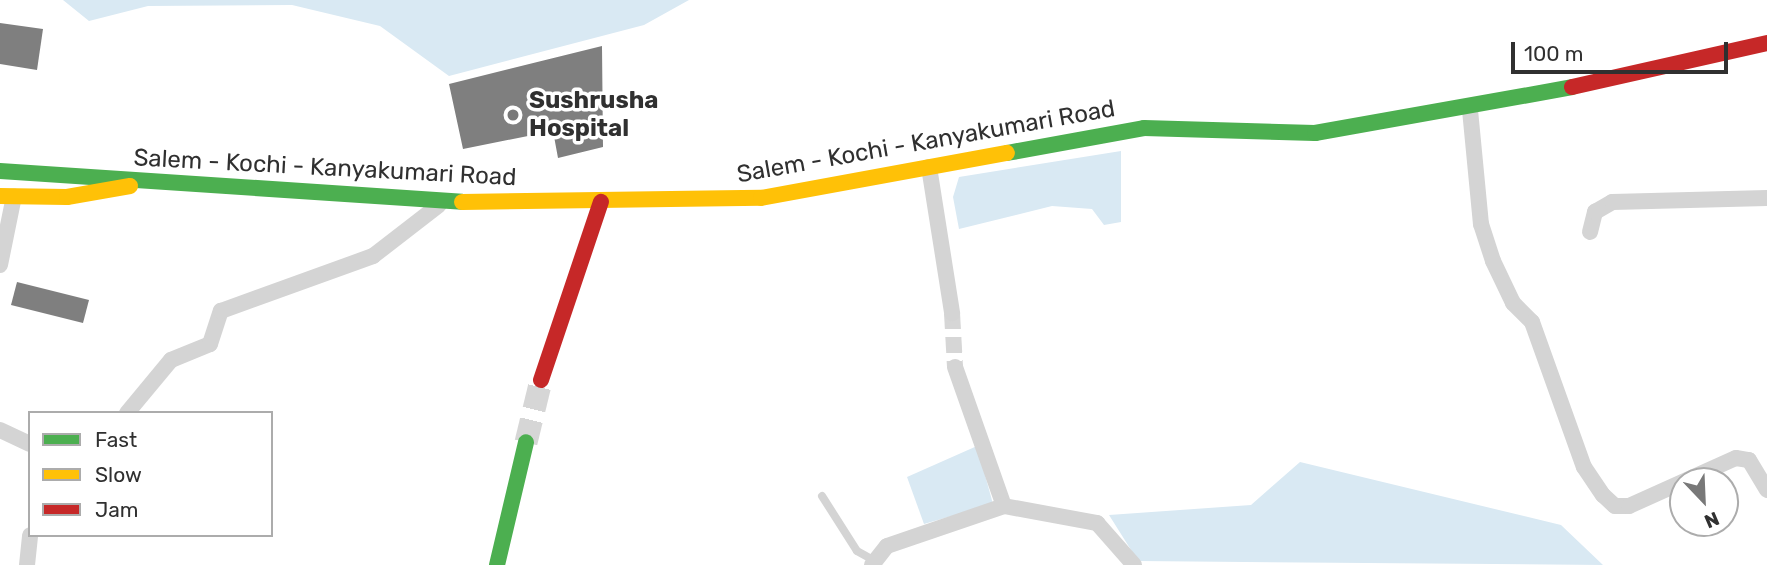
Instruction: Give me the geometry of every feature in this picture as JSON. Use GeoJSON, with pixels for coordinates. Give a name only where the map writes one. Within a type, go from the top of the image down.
{"type":"FeatureCollection","features":[{"type":"Feature","properties":{"kind":"main road","name":"Salem - Kochi - Kanyakumari Road"},"geometry":{"type":"LineString","coordinates":[[0,171],[443,202],[761,198],[1144,128],[1315,133],[1470,110],[1767,43]]}},
{"type":"Feature","properties":{"kind":"main road"},"geometry":{"type":"LineString","coordinates":[[7,196],[67,197],[156,182]]}},
{"type":"Feature","properties":{"kind":"main road"},"geometry":{"type":"LineString","coordinates":[[541,380],[601,202]]}},
{"type":"Feature","properties":{"kind":"main road"},"geometry":{"type":"LineString","coordinates":[[497,565],[526,442]]}},
{"type":"Feature","properties":{"kind":"street"},"geometry":{"type":"LineString","coordinates":[[1470,110],[1489,248],[1509,296],[1532,322],[1584,467],[1603,495],[1626,507],[1736,458],[1749,460],[1767,490]]}},
{"type":"Feature","properties":{"kind":"street"},"geometry":{"type":"LineString","coordinates":[[929,167],[952,313]]}},
{"type":"Feature","properties":{"kind":"street"},"geometry":{"type":"LineString","coordinates":[[0,265],[7,196]]}},
{"type":"Feature","properties":{"kind":"street"},"geometry":{"type":"LineString","coordinates":[[1590,232],[1595,212],[1612,202],[1767,198]]}},
{"type":"Feature","properties":{"kind":"street"},"geometry":{"type":"LineString","coordinates":[[129,411],[171,360],[210,344],[221,311],[373,256],[443,202]]}},
{"type":"Feature","properties":{"kind":"street"},"geometry":{"type":"LineString","coordinates":[[955,367],[1004,506]]}},
{"type":"Feature","properties":{"kind":"street"},"geometry":{"type":"LineString","coordinates":[[0,430],[28,443]]}},
{"type":"Feature","properties":{"kind":"street"},"geometry":{"type":"LineString","coordinates":[[872,562],[887,546],[1004,506],[1097,523],[1134,565]]}},
{"type":"Feature","properties":{"kind":"street"},"geometry":{"type":"LineString","coordinates":[[27,565],[30,537]]}},
{"type":"Feature","properties":{"kind":"lane"},"geometry":{"type":"LineString","coordinates":[[822,496],[857,551],[872,562]]}},
{"type":"Feature","properties":{"kind":"shaded area"},"geometry":{"type":"Polygon","coordinates":[[[63,0],[689,0],[644,25],[449,76],[380,26],[292,5],[148,6],[89,21],[63,0]]]}},
{"type":"Feature","properties":{"kind":"shaded area"},"geometry":{"type":"Polygon","coordinates":[[[1121,151],[1121,222],[1104,225],[1092,209],[1052,206],[959,229],[953,197],[959,177],[1121,151]]]}},
{"type":"Feature","properties":{"kind":"shaded area"},"geometry":{"type":"Polygon","coordinates":[[[977,446],[993,504],[924,524],[907,477],[977,446]]]}},
{"type":"Feature","properties":{"kind":"shaded area"},"geometry":{"type":"Polygon","coordinates":[[[1300,462],[1561,525],[1603,565],[1138,561],[1109,515],[1251,505],[1300,462]]]}},
{"type":"Feature","properties":{"kind":"building"},"geometry":{"type":"Polygon","coordinates":[[[0,23],[43,29],[37,70],[0,64],[0,23]]]}},
{"type":"Feature","properties":{"kind":"building"},"geometry":{"type":"Polygon","coordinates":[[[602,46],[603,147],[558,158],[553,131],[463,149],[449,84],[602,46]]]}},
{"type":"Feature","properties":{"kind":"building"},"geometry":{"type":"Polygon","coordinates":[[[17,282],[89,300],[83,323],[11,305],[17,282]]]}},
{"type":"Feature","properties":{"kind":"tunnel"},"geometry":{"type":"LineString","coordinates":[[952,313],[955,367]]}},
{"type":"Feature","properties":{"kind":"tunnel"},"geometry":{"type":"LineString","coordinates":[[526,442],[541,380]]}},
{"type":"Feature","properties":{"kind":"traffic: fast"},"geometry":{"type":"LineString","coordinates":[[1007,153],[1144,128],[1315,133],[1572,87]]}},
{"type":"Feature","properties":{"kind":"traffic: fast"},"geometry":{"type":"LineString","coordinates":[[0,171],[462,202]]}},
{"type":"Feature","properties":{"kind":"traffic: fast"},"geometry":{"type":"LineString","coordinates":[[497,565],[526,442]]}},
{"type":"Feature","properties":{"kind":"traffic: slow"},"geometry":{"type":"LineString","coordinates":[[462,202],[761,198],[1007,153]]}},
{"type":"Feature","properties":{"kind":"traffic: slow"},"geometry":{"type":"LineString","coordinates":[[0,196],[67,197],[130,186]]}},
{"type":"Feature","properties":{"kind":"traffic: jam"},"geometry":{"type":"LineString","coordinates":[[1572,87],[1767,43]]}},
{"type":"Feature","properties":{"kind":"traffic: jam"},"geometry":{"type":"LineString","coordinates":[[541,380],[601,202]]}},
{"type":"Feature","properties":{"kind":"place","name":"Sushrusha Hospital"},"geometry":{"type":"Point","coordinates":[513,115]}}]}
